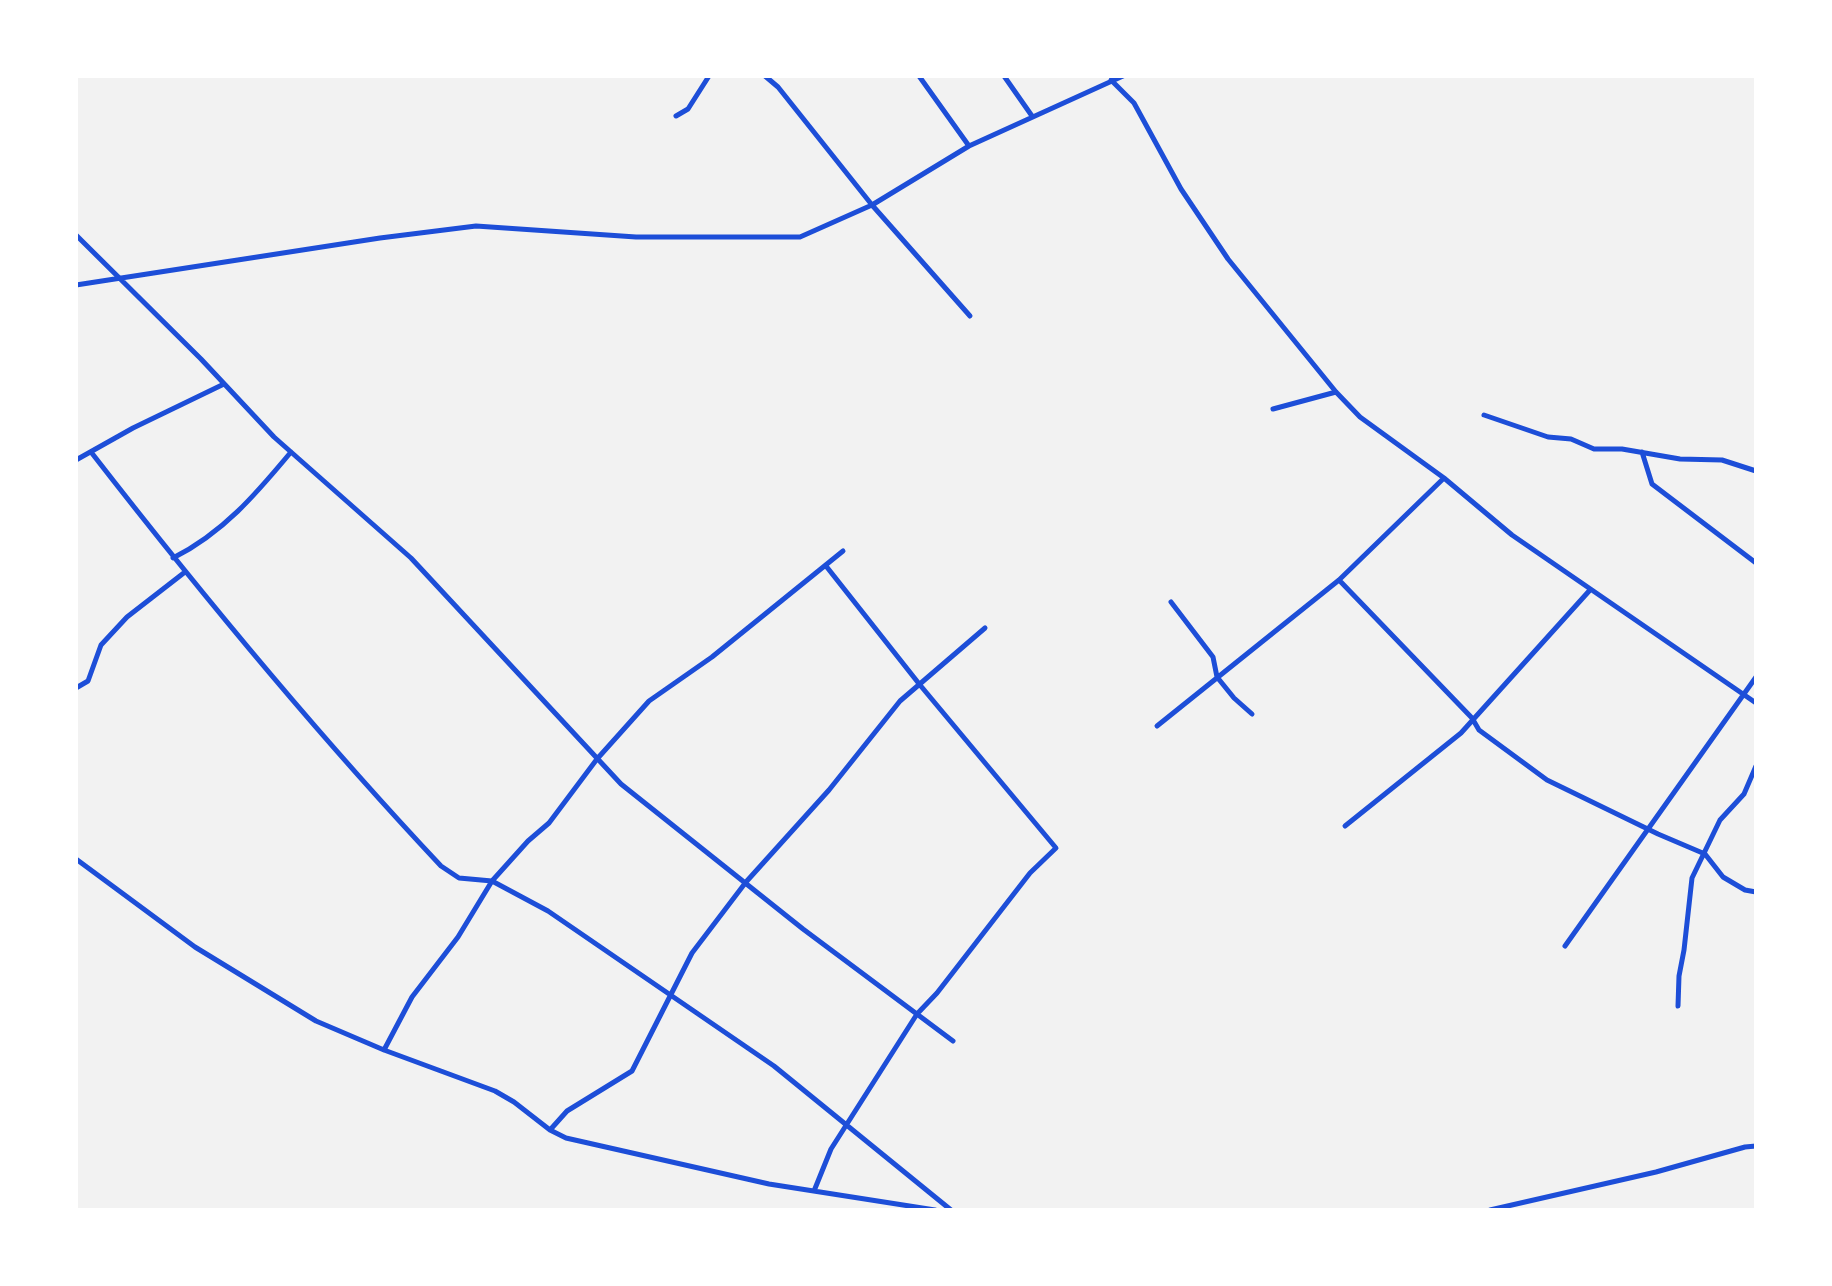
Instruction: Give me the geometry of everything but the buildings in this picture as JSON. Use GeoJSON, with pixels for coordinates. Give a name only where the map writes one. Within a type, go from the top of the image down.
{"type":"FeatureCollection","features":[{"type":"Feature","properties":{"kind":"street"},"geometry":{"type":"LineString","coordinates":[[676,116],[688,109],[709,76]]}},
{"type":"Feature","properties":{"kind":"street"},"geometry":{"type":"LineString","coordinates":[[765,76],[778,87],[872,205],[970,316]]}},
{"type":"Feature","properties":{"kind":"street"},"geometry":{"type":"LineString","coordinates":[[919,76],[969,146]]}},
{"type":"Feature","properties":{"kind":"street"},"geometry":{"type":"LineString","coordinates":[[1004,76],[1032,116]]}},
{"type":"Feature","properties":{"kind":"street"},"geometry":{"type":"LineString","coordinates":[[76,285],[476,226],[636,237],[800,237],[872,205],[969,146],[1123,76]]}},
{"type":"Feature","properties":{"kind":"street"},"geometry":{"type":"LineString","coordinates":[[1111,80],[1134,103],[1181,189],[1228,259],[1360,417],[1444,478],[1512,535],[1756,703]]}},
{"type":"Feature","properties":{"kind":"street"},"geometry":{"type":"LineString","coordinates":[[76,235],[291,452],[411,558],[630,791],[803,929],[953,1041]]}},
{"type":"Feature","properties":{"kind":"street"},"geometry":{"type":"LineString","coordinates":[[76,460],[133,428],[224,384]]}},
{"type":"Feature","properties":{"kind":"street"},"geometry":{"type":"LineString","coordinates":[[1273,409],[1336,392]]}},
{"type":"Feature","properties":{"kind":"street"},"geometry":{"type":"LineString","coordinates":[[1484,415],[1548,437],[1571,439],[1594,449],[1622,449],[1680,459],[1722,460],[1756,471]]}},
{"type":"Feature","properties":{"kind":"street"},"geometry":{"type":"LineString","coordinates":[[91,452],[173,558],[321,734],[441,866],[459,878],[492,881],[548,911],[774,1066],[951,1210]]}},
{"type":"Feature","properties":{"kind":"street"},"geometry":{"type":"LineString","coordinates":[[173,558],[221,528],[246,506],[291,452]]}},
{"type":"Feature","properties":{"kind":"street"},"geometry":{"type":"LineString","coordinates":[[1642,452],[1652,484],[1756,563]]}},
{"type":"Feature","properties":{"kind":"street"},"geometry":{"type":"LineString","coordinates":[[1157,726],[1339,580],[1444,478]]}},
{"type":"Feature","properties":{"kind":"street"},"geometry":{"type":"LineString","coordinates":[[384,1050],[412,997],[458,937],[492,881],[549,823],[597,759],[649,701],[712,657],[843,551]]}},
{"type":"Feature","properties":{"kind":"street"},"geometry":{"type":"LineString","coordinates":[[814,1191],[831,1149],[917,1014],[937,993],[1030,873],[1056,848],[826,566]]}},
{"type":"Feature","properties":{"kind":"street"},"geometry":{"type":"LineString","coordinates":[[76,688],[88,681],[101,645],[127,617],[185,572]]}},
{"type":"Feature","properties":{"kind":"street"},"geometry":{"type":"LineString","coordinates":[[1339,580],[1472,718],[1479,730],[1547,780],[1648,830],[1705,854],[1723,877],[1745,890],[1756,892]]}},
{"type":"Feature","properties":{"kind":"street"},"geometry":{"type":"LineString","coordinates":[[1345,826],[1461,733],[1590,590]]}},
{"type":"Feature","properties":{"kind":"street"},"geometry":{"type":"LineString","coordinates":[[1171,602],[1213,657],[1217,677],[1252,714]]}},
{"type":"Feature","properties":{"kind":"street"},"geometry":{"type":"LineString","coordinates":[[550,1130],[567,1111],[632,1071],[692,953],[746,882],[829,790],[900,701],[985,628]]}},
{"type":"Feature","properties":{"kind":"street"},"geometry":{"type":"LineString","coordinates":[[1565,946],[1756,677]]}},
{"type":"Feature","properties":{"kind":"street"},"geometry":{"type":"LineString","coordinates":[[1678,1006],[1692,878],[1720,820],[1744,794],[1756,766]]}},
{"type":"Feature","properties":{"kind":"street"},"geometry":{"type":"LineString","coordinates":[[76,859],[195,947],[316,1021],[495,1091],[566,1138],[769,1184],[935,1210]]}},
{"type":"Feature","properties":{"kind":"street"},"geometry":{"type":"LineString","coordinates":[[1490,1210],[1756,1146]]}}]}
